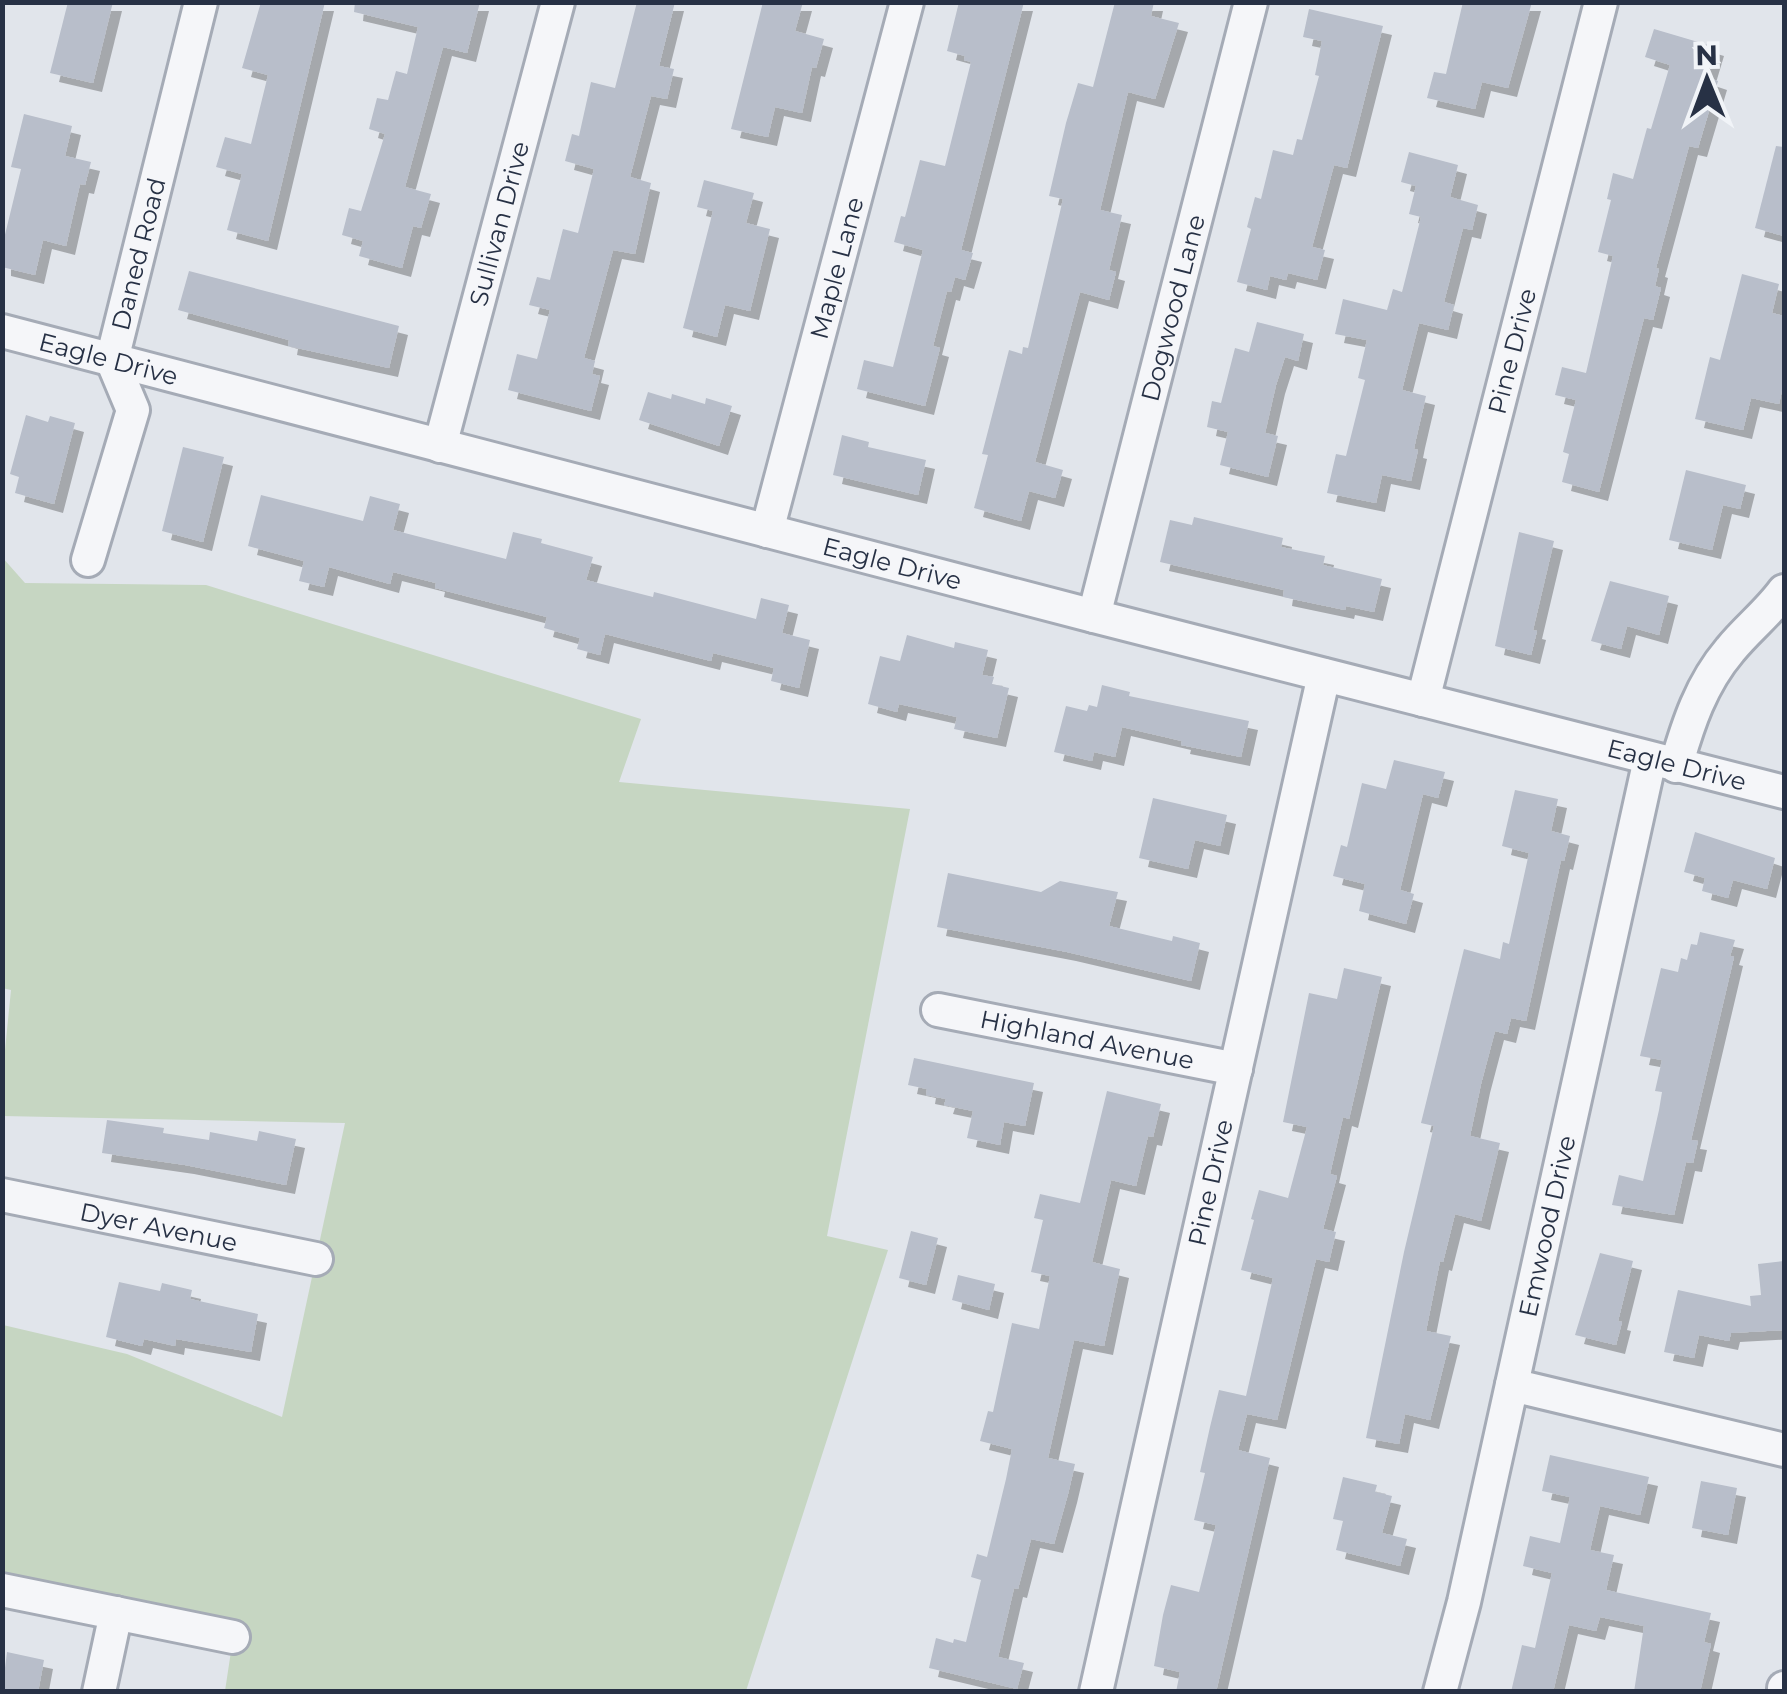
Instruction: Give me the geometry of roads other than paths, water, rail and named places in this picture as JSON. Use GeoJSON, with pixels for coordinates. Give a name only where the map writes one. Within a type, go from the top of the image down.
{"type":"FeatureCollection","features":[{"type":"Feature","properties":{"kind":"street","name":"Daned Road"},"geometry":{"type":"LineString","coordinates":[[88,560],[133,410],[112,360],[201,2]]}},
{"type":"Feature","properties":{"kind":"street","name":"Sullivan Drive"},"geometry":{"type":"LineString","coordinates":[[440,446],[558,2]]}},
{"type":"Feature","properties":{"kind":"street","name":"Maple Lane"},"geometry":{"type":"LineString","coordinates":[[768,531],[907,2]]}},
{"type":"Feature","properties":{"kind":"street","name":"Dogwood Lane"},"geometry":{"type":"LineString","coordinates":[[1094,616],[1251,2]]}},
{"type":"Feature","properties":{"kind":"street","name":"Pine Drive"},"geometry":{"type":"LineString","coordinates":[[1423,700],[1602,2]]}},
{"type":"Feature","properties":{"kind":"street","name":"Eagle Drive"},"geometry":{"type":"LineString","coordinates":[[2,331],[1784,792]]}},
{"type":"Feature","properties":{"kind":"street","name":"Emwood Drive"},"geometry":{"type":"LineString","coordinates":[[1440,1692],[1663,762],[1709,678],[1784,591]]}},
{"type":"Feature","properties":{"kind":"street","name":"Pine Drive"},"geometry":{"type":"LineString","coordinates":[[1096,1692],[1324,675]]}},
{"type":"Feature","properties":{"kind":"street","name":"Highland Avenue"},"geometry":{"type":"LineString","coordinates":[[938,1010],[1236,1069]]}},
{"type":"Feature","properties":{"kind":"street","name":"Dyer Avenue"},"geometry":{"type":"LineString","coordinates":[[2,1195],[316,1259]]}},
{"type":"Feature","properties":{"kind":"street"},"geometry":{"type":"LineString","coordinates":[[1512,1385],[1784,1450]]}},
{"type":"Feature","properties":{"kind":"street"},"geometry":{"type":"LineString","coordinates":[[2,1590],[233,1637]]}},
{"type":"Feature","properties":{"kind":"street"},"geometry":{"type":"LineString","coordinates":[[99,1692],[116,1613]]}}]}
